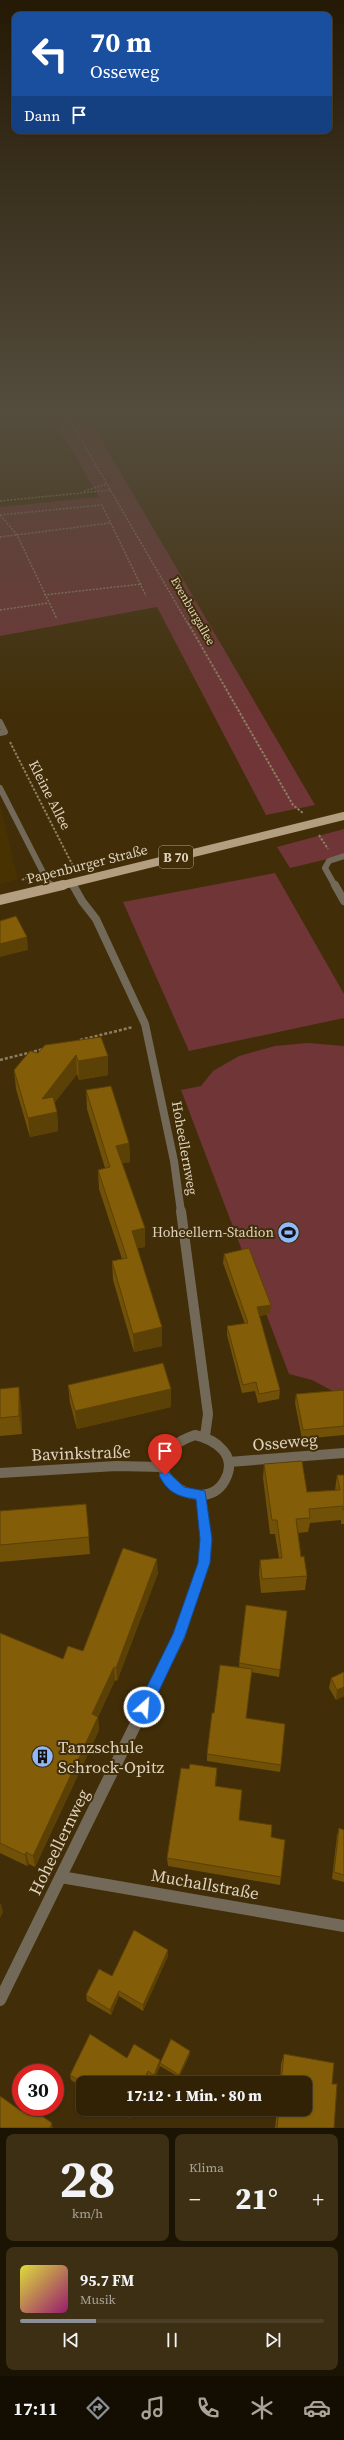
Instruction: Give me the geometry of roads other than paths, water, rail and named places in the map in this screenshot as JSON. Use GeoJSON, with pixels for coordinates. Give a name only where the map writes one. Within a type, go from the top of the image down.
{"type":"FeatureCollection","features":[{"type":"Feature","properties":{"kind":"main road","name":"Papenburger Straße"},"geometry":{"type":"LineString","coordinates":[[0,900],[344,816]]}},
{"type":"Feature","properties":{"kind":"street"},"geometry":{"type":"LineString","coordinates":[[0,722],[2,733]]}},
{"type":"Feature","properties":{"kind":"street"},"geometry":{"type":"LineString","coordinates":[[0,788],[51,887]]}},
{"type":"Feature","properties":{"kind":"street"},"geometry":{"type":"LineString","coordinates":[[344,856],[334,859],[326,864],[325,868],[344,902]]}},
{"type":"Feature","properties":{"kind":"street","name":"Hoheellernweg"},"geometry":{"type":"LineString","coordinates":[[72,882],[82,901],[96,919],[145,1024],[174,1160],[208,1414],[205,1436]]}},
{"type":"Feature","properties":{"kind":"street"},"geometry":{"type":"LineString","coordinates":[[205,1436],[220,1444],[229,1462],[229,1472],[220,1486],[201,1495],[190,1494],[174,1487],[168,1481],[163,1468],[167,1451],[174,1443],[184,1437],[205,1436]]}},
{"type":"Feature","properties":{"kind":"street","name":"Osseweg"},"geometry":{"type":"LineString","coordinates":[[229,1462],[344,1453]]}},
{"type":"Feature","properties":{"kind":"street","name":"Bavinkstraße"},"geometry":{"type":"LineString","coordinates":[[0,1473],[116,1466],[163,1468]]}},
{"type":"Feature","properties":{"kind":"street","name":"Hoheellernweg"},"geometry":{"type":"LineString","coordinates":[[0,2000],[181,1629],[204,1563],[206,1539],[201,1495]]}},
{"type":"Feature","properties":{"kind":"street","name":"Muchallstraße"},"geometry":{"type":"LineString","coordinates":[[61,1877],[344,1926]]}},
{"type":"Feature","properties":{"kind":"place","name":"Hoheellern-Stadion"},"geometry":{"type":"Point","coordinates":[289,1232]}},
{"type":"Feature","properties":{"kind":"place","name":"Tanzschule Schrock-Opitz"},"geometry":{"type":"Point","coordinates":[43,1757]}}]}
